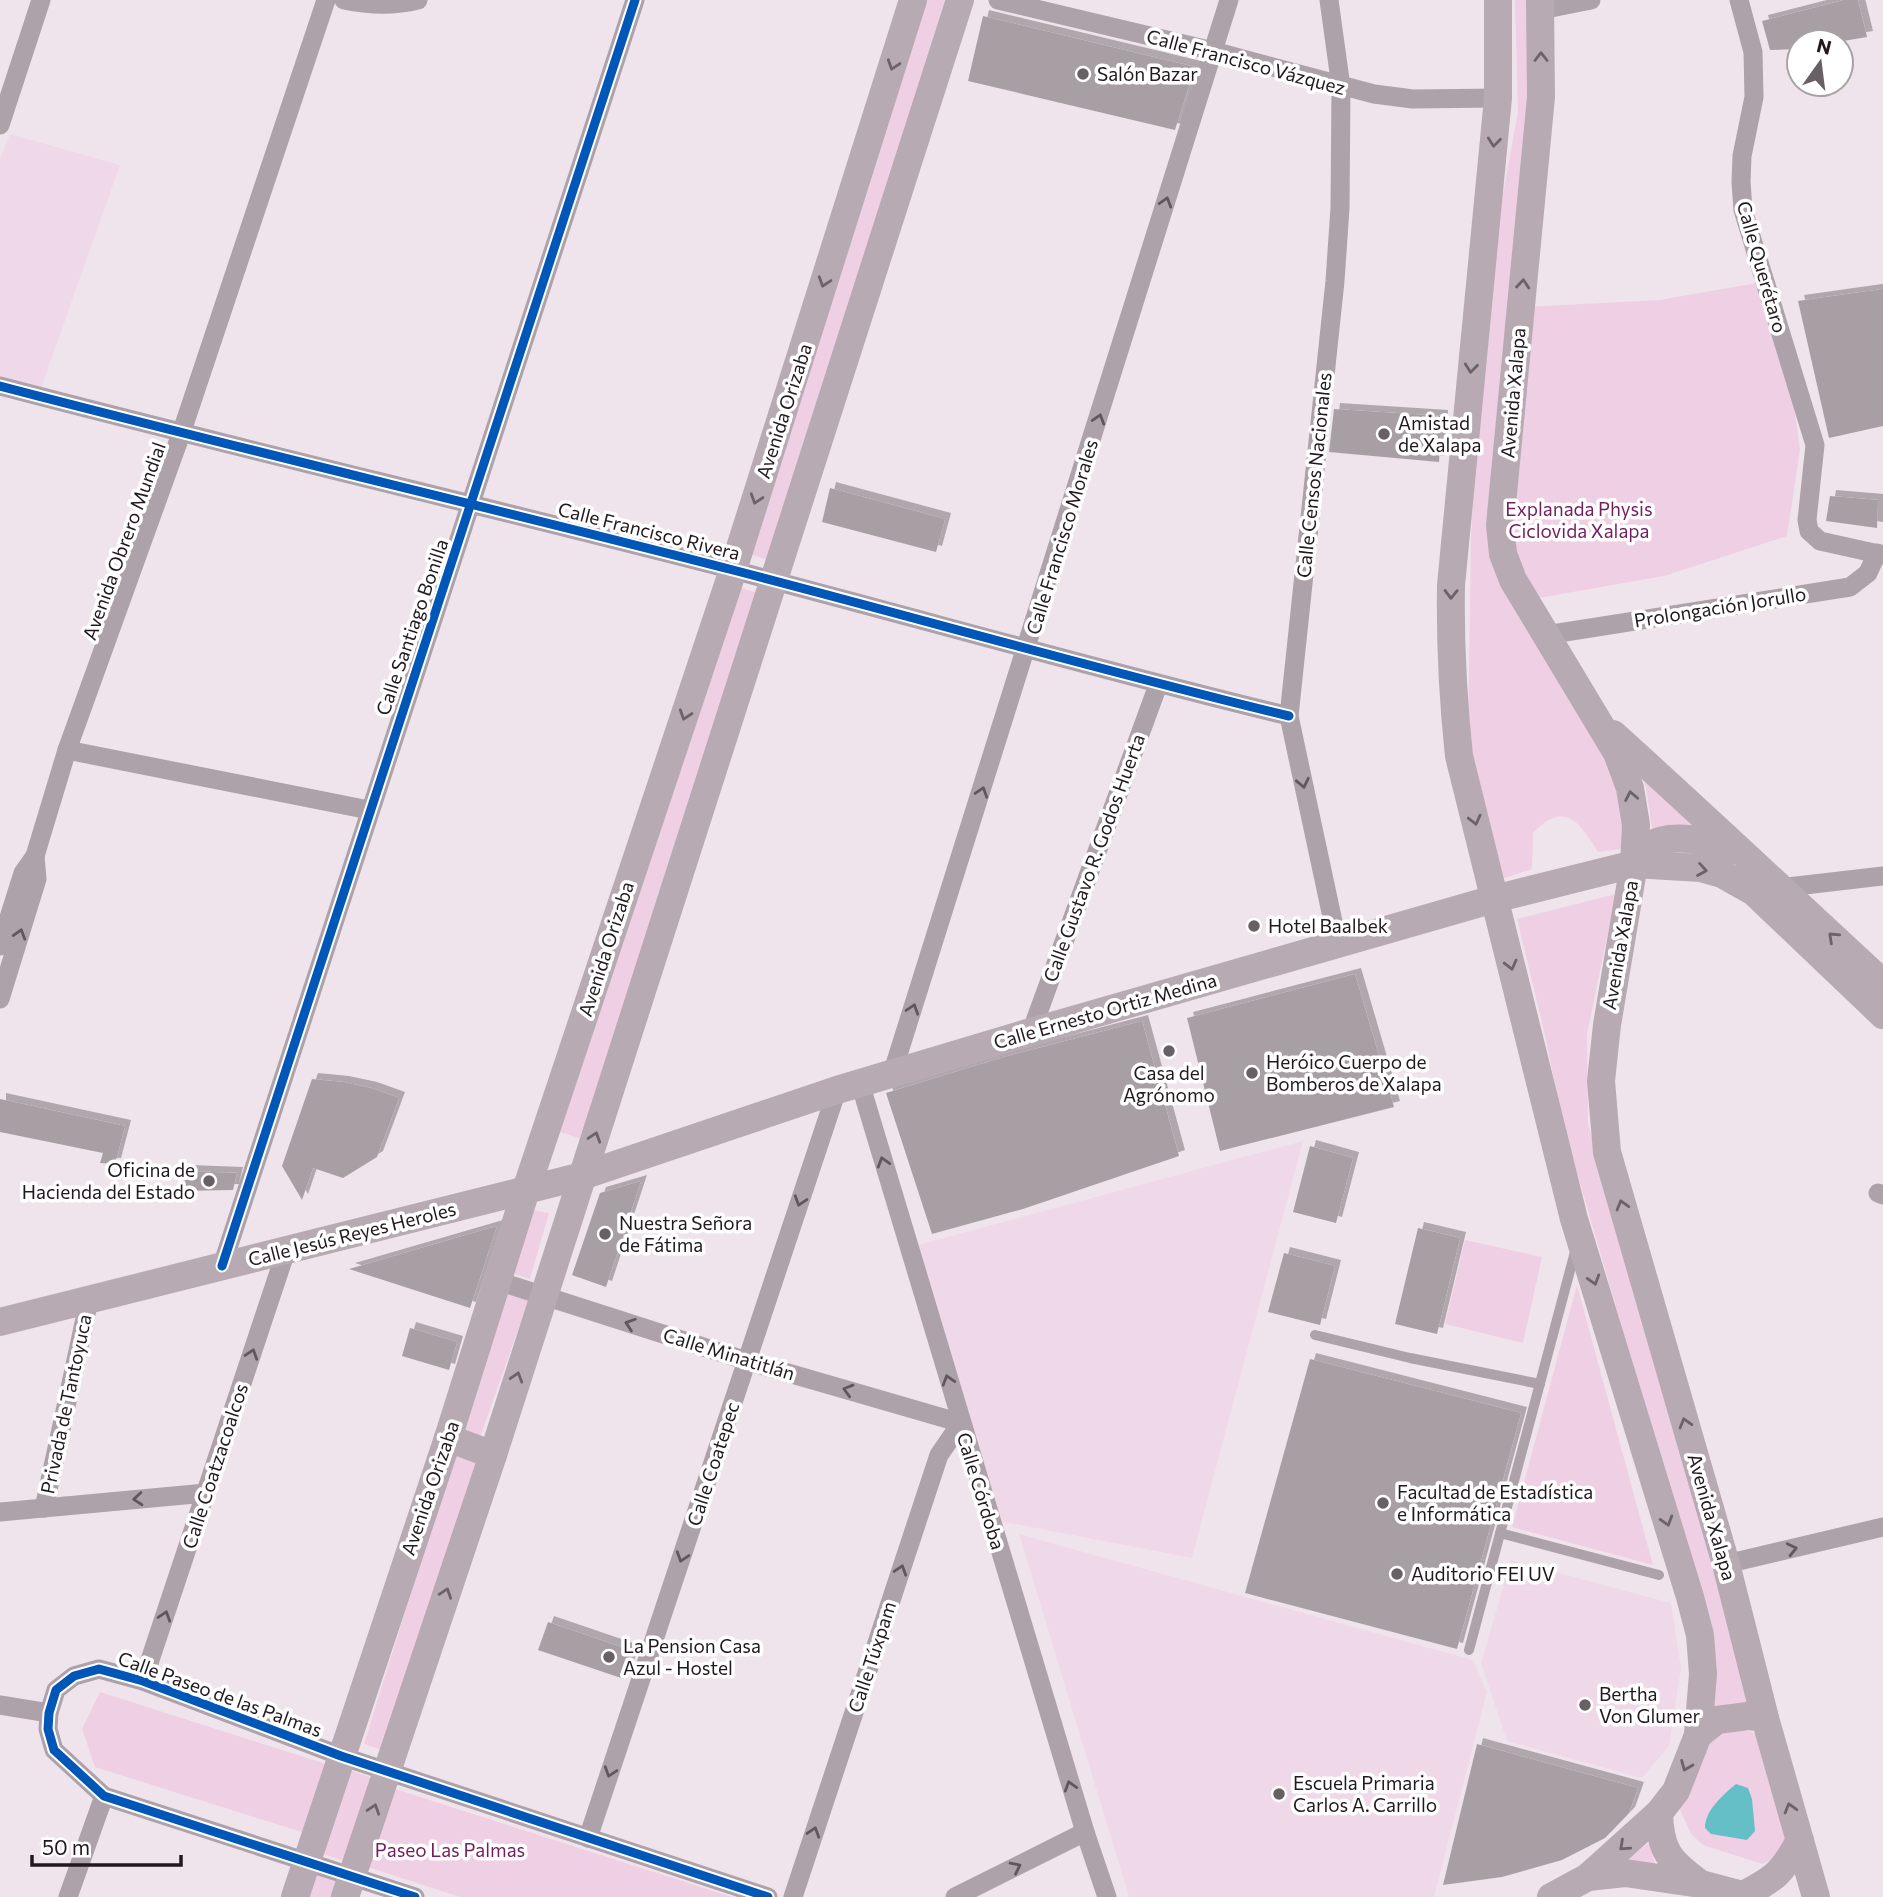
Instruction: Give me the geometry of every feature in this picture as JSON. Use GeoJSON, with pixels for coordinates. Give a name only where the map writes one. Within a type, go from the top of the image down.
{"type":"FeatureCollection","features":[{"type":"Feature","properties":{"kind":"main road","name":"Avenida Orizaba"},"geometry":{"type":"LineString","coordinates":[[295,1897],[448,1438],[526,1190],[733,570],[913,0]]}},
{"type":"Feature","properties":{"kind":"main road"},"geometry":{"type":"LineString","coordinates":[[349,1886],[493,1455],[960,0]]}},
{"type":"Feature","properties":{"kind":"main road"},"geometry":{"type":"LineString","coordinates":[[1499,0],[1498,98],[1454,536],[1450,646],[1459,756],[1580,1234],[1700,1635],[1703,1674],[1698,1735],[1676,1791],[1590,1887]]}},
{"type":"Feature","properties":{"kind":"main road","name":"Avenida Xalapa"},"geometry":{"type":"LineString","coordinates":[[1541,5],[1541,97],[1500,525],[1503,554],[1513,580],[1617,753],[1630,788],[1636,825],[1634,864],[1607,1024],[1602,1071],[1607,1152],[1726,1564],[1765,1718],[1816,1897]]}},
{"type":"Feature","properties":{"kind":"main road"},"geometry":{"type":"LineString","coordinates":[[1594,717],[1883,983]]}},
{"type":"Feature","properties":{"kind":"main road"},"geometry":{"type":"LineString","coordinates":[[1634,864],[1649,846],[1668,840],[1699,840],[1747,855]]}},
{"type":"Feature","properties":{"kind":"main road"},"geometry":{"type":"LineString","coordinates":[[1634,864],[1701,868],[1722,874],[1754,892],[1883,1015]]}},
{"type":"Feature","properties":{"kind":"main road","name":"Calle Ernesto Ortiz Medina"},"geometry":{"type":"LineString","coordinates":[[582,1176],[848,1086],[1494,899],[1634,864]]}},
{"type":"Feature","properties":{"kind":"main road","name":"Calle Jesús Reyes Heroles"},"geometry":{"type":"LineString","coordinates":[[0,1322],[582,1176]]}},
{"type":"Feature","properties":{"kind":"main road"},"geometry":{"type":"LineString","coordinates":[[448,1438],[493,1455]]}},
{"type":"Feature","properties":{"kind":"main road"},"geometry":{"type":"LineString","coordinates":[[1698,1735],[1717,1720],[1748,1716],[1765,1718]]}},
{"type":"Feature","properties":{"kind":"main road"},"geometry":{"type":"LineString","coordinates":[[1658,1813],[1660,1837],[1666,1853],[1677,1867],[1701,1884]]}},
{"type":"Feature","properties":{"kind":"main road"},"geometry":{"type":"LineString","coordinates":[[1551,1897],[1590,1887],[1625,1872],[1701,1884],[1746,1896],[1786,1867],[1800,1840]]}},
{"type":"Feature","properties":{"kind":"street"},"geometry":{"type":"LineString","coordinates":[[0,125],[41,0]]}},
{"type":"Feature","properties":{"kind":"street","name":"Avenida Obrero Mundial"},"geometry":{"type":"LineString","coordinates":[[0,946],[23,873],[35,856],[67,750],[181,434],[326,0]]}},
{"type":"Feature","properties":{"kind":"street"},"geometry":{"type":"LineString","coordinates":[[344,0],[367,4],[407,3],[418,0]]}},
{"type":"Feature","properties":{"kind":"street","name":"Calle Santiago Bonilla"},"geometry":{"type":"LineString","coordinates":[[222,1266],[635,0]]}},
{"type":"Feature","properties":{"kind":"street","name":"Calle Francisco Vázquez"},"geometry":{"type":"LineString","coordinates":[[998,0],[1213,51],[1374,94],[1413,99],[1498,98]]}},
{"type":"Feature","properties":{"kind":"street","name":"Calle Francisco Morales"},"geometry":{"type":"LineString","coordinates":[[892,1074],[1028,648],[1229,0]]}},
{"type":"Feature","properties":{"kind":"street","name":"Calle Censos Nacionales"},"geometry":{"type":"LineString","coordinates":[[1329,0],[1341,87],[1335,281],[1289,716],[1338,945]]}},
{"type":"Feature","properties":{"kind":"street"},"geometry":{"type":"LineString","coordinates":[[1541,5],[1591,0]]}},
{"type":"Feature","properties":{"kind":"street","name":"Calle Querétaro"},"geometry":{"type":"LineString","coordinates":[[1739,0],[1753,52],[1754,97],[1742,156],[1743,210],[1815,445],[1807,520],[1809,531],[1820,541],[1880,554]]}},
{"type":"Feature","properties":{"kind":"street","name":"Calle Francisco Rivera"},"geometry":{"type":"LineString","coordinates":[[0,386],[181,434],[733,570],[1158,685],[1289,716]]}},
{"type":"Feature","properties":{"kind":"street","name":"Prolongación Jorullo"},"geometry":{"type":"LineString","coordinates":[[1546,635],[1850,587],[1868,573],[1880,554]]}},
{"type":"Feature","properties":{"kind":"street","name":"Calle Gustavo R. Godos Huerta"},"geometry":{"type":"LineString","coordinates":[[1031,1032],[1158,685]]}},
{"type":"Feature","properties":{"kind":"street"},"geometry":{"type":"LineString","coordinates":[[67,750],[369,810]]}},
{"type":"Feature","properties":{"kind":"street","name":"Avenida Obrero Mundial"},"geometry":{"type":"LineString","coordinates":[[0,999],[37,879],[35,856]]}},
{"type":"Feature","properties":{"kind":"street"},"geometry":{"type":"LineString","coordinates":[[1779,888],[1883,876]]}},
{"type":"Feature","properties":{"kind":"street","name":"Calle Coatepec"},"geometry":{"type":"LineString","coordinates":[[588,1838],[747,1361],[848,1086]]}},
{"type":"Feature","properties":{"kind":"street","name":"Calle Córdoba"},"geometry":{"type":"LineString","coordinates":[[848,1086],[961,1423],[1084,1832],[1107,1897]]}},
{"type":"Feature","properties":{"kind":"street","name":"Calle Coatzacoalcos"},"geometry":{"type":"LineString","coordinates":[[143,1681],[286,1251]]}},
{"type":"Feature","properties":{"kind":"street","name":"Calle Minatitlán"},"geometry":{"type":"LineString","coordinates":[[498,1281],[747,1361],[961,1423]]}},
{"type":"Feature","properties":{"kind":"street","name":"Privada de Tantoyuca"},"geometry":{"type":"LineString","coordinates":[[44,1508],[89,1300]]}},
{"type":"Feature","properties":{"kind":"street","name":"Calle Túxpam"},"geometry":{"type":"LineString","coordinates":[[793,1897],[939,1455],[961,1423]]}},
{"type":"Feature","properties":{"kind":"street"},"geometry":{"type":"LineString","coordinates":[[0,1512],[206,1493]]}},
{"type":"Feature","properties":{"kind":"street"},"geometry":{"type":"LineString","coordinates":[[1726,1564],[1883,1527]]}},
{"type":"Feature","properties":{"kind":"street","name":"Calle Paseo de las Palmas"},"geometry":{"type":"LineString","coordinates":[[49,1713],[56,1690],[74,1676],[99,1670],[143,1681],[341,1756],[768,1897]]}},
{"type":"Feature","properties":{"kind":"street"},"geometry":{"type":"LineString","coordinates":[[0,1705],[49,1713],[48,1729],[54,1750],[104,1796],[307,1861],[349,1886],[415,1897]]}},
{"type":"Feature","properties":{"kind":"street"},"geometry":{"type":"LineString","coordinates":[[68,1897],[104,1796]]}},
{"type":"Feature","properties":{"kind":"street"},"geometry":{"type":"LineString","coordinates":[[955,1897],[1084,1832]]}},
{"type":"Feature","properties":{"kind":"lane"},"geometry":{"type":"LineString","coordinates":[[1469,1650],[1580,1234]]}},
{"type":"Feature","properties":{"kind":"lane"},"geometry":{"type":"LineString","coordinates":[[1315,1335],[1410,1358],[1540,1384]]}},
{"type":"Feature","properties":{"kind":"lane"},"geometry":{"type":"LineString","coordinates":[[1500,1533],[1659,1575]]}},
{"type":"Feature","properties":{"kind":"shaded area"},"geometry":{"type":"Polygon","coordinates":[[[10,134],[120,165],[41,388],[0,377],[0,159],[10,134]]]}},
{"type":"Feature","properties":{"kind":"shaded area"},"geometry":{"type":"Polygon","coordinates":[[[1303,1141],[1192,1558],[999,1521],[918,1245],[1303,1141]]]}},
{"type":"Feature","properties":{"kind":"shaded area","name":"Escuela Primaria Carlos A. Carrillo"},"geometry":{"type":"Polygon","coordinates":[[[1019,1534],[1473,1660],[1487,1692],[1434,1897],[1129,1897],[1019,1534]]]}},
{"type":"Feature","properties":{"kind":"shaded area","name":"Bertha Von Glumer"},"geometry":{"type":"Polygon","coordinates":[[[1511,1560],[1671,1603],[1681,1668],[1669,1746],[1642,1778],[1507,1741],[1481,1663],[1511,1560]]]}},
{"type":"Feature","properties":{"kind":"green space"},"geometry":{"type":"Polygon","coordinates":[[[926,0],[954,3],[773,561],[748,554],[926,0]]]}},
{"type":"Feature","properties":{"kind":"green space"},"geometry":{"type":"Polygon","coordinates":[[[1515,0],[1535,0],[1493,536],[1592,727],[1623,808],[1621,849],[1598,852],[1578,824],[1562,817],[1554,818],[1533,833],[1532,869],[1502,879],[1468,735],[1471,537],[1483,303],[1518,112],[1515,0]]]}},
{"type":"Feature","properties":{"kind":"green space","name":"Explanada Physis Ciclovida Xalapa"},"geometry":{"type":"Polygon","coordinates":[[[1762,282],[1789,370],[1800,450],[1787,536],[1664,576],[1521,601],[1506,561],[1523,307],[1660,300],[1762,282]]]}},
{"type":"Feature","properties":{"kind":"green space"},"geometry":{"type":"Polygon","coordinates":[[[735,586],[758,593],[585,1140],[560,1132],[735,586]]]}},
{"type":"Feature","properties":{"kind":"green space"},"geometry":{"type":"Polygon","coordinates":[[[1633,752],[1709,825],[1653,835],[1646,787],[1633,752]]]}},
{"type":"Feature","properties":{"kind":"green space"},"geometry":{"type":"Polygon","coordinates":[[[1616,894],[1587,1034],[1588,1124],[1757,1708],[1707,1715],[1703,1608],[1563,1124],[1517,919],[1616,894]]]}},
{"type":"Feature","properties":{"kind":"green space"},"geometry":{"type":"Polygon","coordinates":[[[523,1208],[549,1213],[530,1279],[504,1271],[523,1208]]]}},
{"type":"Feature","properties":{"kind":"green space"},"geometry":{"type":"Polygon","coordinates":[[[1465,1240],[1542,1257],[1523,1343],[1445,1324],[1465,1240]]]}},
{"type":"Feature","properties":{"kind":"green space"},"geometry":{"type":"Polygon","coordinates":[[[1577,1285],[1653,1565],[1512,1527],[1577,1285]]]}},
{"type":"Feature","properties":{"kind":"green space"},"geometry":{"type":"Polygon","coordinates":[[[506,1290],[529,1299],[478,1443],[457,1435],[506,1290]]]}},
{"type":"Feature","properties":{"kind":"green space"},"geometry":{"type":"Polygon","coordinates":[[[455,1451],[481,1461],[385,1751],[364,1744],[455,1451]]]}},
{"type":"Feature","properties":{"kind":"green space"},"geometry":{"type":"Polygon","coordinates":[[[100,1692],[332,1766],[308,1834],[95,1767],[82,1729],[100,1692]]]}},
{"type":"Feature","properties":{"kind":"green space"},"geometry":{"type":"Polygon","coordinates":[[[1731,1726],[1757,1734],[1790,1838],[1784,1856],[1762,1864],[1703,1845],[1691,1834],[1677,1803],[1711,1736],[1731,1726]]]}},
{"type":"Feature","properties":{"kind":"green space"},"geometry":{"type":"Polygon","coordinates":[[[344,1768],[372,1778],[344,1861],[316,1851],[344,1768]]]}},
{"type":"Feature","properties":{"kind":"green space","name":"Paseo Las Palmas"},"geometry":{"type":"Polygon","coordinates":[[[392,1788],[732,1897],[460,1897],[365,1866],[392,1788]]]}},
{"type":"Feature","properties":{"kind":"green space"},"geometry":{"type":"Polygon","coordinates":[[[1649,1843],[1656,1866],[1628,1859],[1649,1843]]]}},
{"type":"Feature","properties":{"kind":"green space"},"geometry":{"type":"Polygon","coordinates":[[[309,1871],[339,1881],[334,1897],[300,1897],[309,1871]]]}},
{"type":"Feature","properties":{"kind":"water"},"geometry":{"type":"Polygon","coordinates":[[[1736,1784],[1748,1788],[1752,1799],[1755,1831],[1747,1840],[1711,1834],[1705,1828],[1711,1809],[1736,1784]]]}},
{"type":"Feature","properties":{"kind":"building"},"geometry":{"type":"Polygon","coordinates":[[[1844,0],[1858,0],[1867,37],[1855,39],[1855,28],[1785,28],[1785,49],[1770,50],[1762,21],[1844,0]]]}},
{"type":"Feature","properties":{"kind":"building","name":"Salón Bazar"},"geometry":{"type":"Polygon","coordinates":[[[983,16],[1195,67],[1175,130],[968,81],[983,16]]]}},
{"type":"Feature","properties":{"kind":"building"},"geometry":{"type":"Polygon","coordinates":[[[1883,289],[1883,426],[1829,438],[1798,301],[1883,289]]]}},
{"type":"Feature","properties":{"kind":"building","name":"Amistad de Xalapa"},"geometry":{"type":"Polygon","coordinates":[[[1334,409],[1442,416],[1439,462],[1329,452],[1334,409]]]}},
{"type":"Feature","properties":{"kind":"building"},"geometry":{"type":"Polygon","coordinates":[[[830,488],[945,519],[936,552],[822,522],[830,488]]]}},
{"type":"Feature","properties":{"kind":"building"},"geometry":{"type":"Polygon","coordinates":[[[1830,496],[1878,500],[1877,528],[1826,521],[1830,496]]]}},
{"type":"Feature","properties":{"kind":"building"},"geometry":{"type":"Polygon","coordinates":[[[1355,974],[1394,1107],[1220,1151],[1187,1018],[1355,974]]]}},
{"type":"Feature","properties":{"kind":"building"},"geometry":{"type":"Polygon","coordinates":[[[1142,1021],[1179,1156],[1023,1209],[932,1234],[886,1093],[1004,1057],[1142,1021]]]}},
{"type":"Feature","properties":{"kind":"building"},"geometry":{"type":"Polygon","coordinates":[[[312,1079],[371,1088],[399,1098],[377,1157],[343,1178],[313,1168],[302,1200],[282,1166],[312,1079]]]}},
{"type":"Feature","properties":{"kind":"building"},"geometry":{"type":"Polygon","coordinates":[[[0,1099],[125,1126],[115,1164],[100,1163],[103,1153],[0,1132],[0,1099]]]}},
{"type":"Feature","properties":{"kind":"building"},"geometry":{"type":"Polygon","coordinates":[[[1310,1146],[1353,1158],[1336,1223],[1293,1212],[1310,1146]]]}},
{"type":"Feature","properties":{"kind":"building","name":"Oficina de Hacienda del Estado"},"geometry":{"type":"Polygon","coordinates":[[[185,1171],[237,1173],[233,1190],[181,1191],[185,1171]]]}},
{"type":"Feature","properties":{"kind":"building","name":"Nuestra Señora de Fátima"},"geometry":{"type":"Polygon","coordinates":[[[641,1181],[606,1287],[572,1275],[600,1193],[641,1181]]]}},
{"type":"Feature","properties":{"kind":"building"},"geometry":{"type":"Polygon","coordinates":[[[497,1226],[470,1308],[349,1269],[497,1226]]]}},
{"type":"Feature","properties":{"kind":"building"},"geometry":{"type":"Polygon","coordinates":[[[1418,1228],[1460,1238],[1437,1334],[1395,1324],[1418,1228]]]}},
{"type":"Feature","properties":{"kind":"building"},"geometry":{"type":"Polygon","coordinates":[[[1284,1253],[1335,1266],[1320,1325],[1268,1312],[1284,1253]]]}},
{"type":"Feature","properties":{"kind":"building"},"geometry":{"type":"Polygon","coordinates":[[[410,1328],[457,1342],[449,1370],[402,1356],[410,1328]]]}},
{"type":"Feature","properties":{"kind":"building","name":"Facultad de Estadística e Informática"},"geometry":{"type":"Polygon","coordinates":[[[1310,1359],[1521,1413],[1457,1649],[1245,1593],[1310,1359]]]}},
{"type":"Feature","properties":{"kind":"building"},"geometry":{"type":"Polygon","coordinates":[[[548,1622],[633,1651],[624,1679],[538,1650],[548,1622]]]}},
{"type":"Feature","properties":{"kind":"building"},"geometry":{"type":"Polygon","coordinates":[[[1477,1744],[1638,1788],[1629,1813],[1605,1838],[1562,1860],[1502,1877],[1443,1885],[1477,1744]]]}},
{"type":"Feature","properties":{"kind":"cycle path"},"geometry":{"type":"LineString","coordinates":[[222,1266],[635,0]]}},
{"type":"Feature","properties":{"kind":"cycle path"},"geometry":{"type":"LineString","coordinates":[[0,386],[733,570],[1289,716]]}},
{"type":"Feature","properties":{"kind":"cycle path"},"geometry":{"type":"LineString","coordinates":[[415,1897],[104,1796],[54,1750],[48,1729],[49,1713],[56,1690],[74,1676],[99,1669],[143,1681],[341,1756],[768,1897]]}},
{"type":"Feature","properties":{"kind":"place","name":"Salón Bazar"},"geometry":{"type":"Point","coordinates":[1083,74]}},
{"type":"Feature","properties":{"kind":"place","name":"Amistad de Xalapa"},"geometry":{"type":"Point","coordinates":[1384,434]}},
{"type":"Feature","properties":{"kind":"place","name":"Hotel Baalbek"},"geometry":{"type":"Point","coordinates":[1254,926]}},
{"type":"Feature","properties":{"kind":"place","name":"Casa del Agrónomo"},"geometry":{"type":"Point","coordinates":[1169,1051]}},
{"type":"Feature","properties":{"kind":"place","name":"Heróico Cuerpo de Bomberos de Xalapa"},"geometry":{"type":"Point","coordinates":[1252,1073]}},
{"type":"Feature","properties":{"kind":"place","name":"Oficina de Hacienda del Estado"},"geometry":{"type":"Point","coordinates":[209,1181]}},
{"type":"Feature","properties":{"kind":"place","name":"Nuestra Señora de Fátima"},"geometry":{"type":"Point","coordinates":[605,1234]}},
{"type":"Feature","properties":{"kind":"place","name":"Facultad de Estadística e Informática"},"geometry":{"type":"Point","coordinates":[1383,1503]}},
{"type":"Feature","properties":{"kind":"place","name":"Auditorio FEI UV"},"geometry":{"type":"Point","coordinates":[1397,1574]}},
{"type":"Feature","properties":{"kind":"place","name":"La Pension Casa Azul - Hostel"},"geometry":{"type":"Point","coordinates":[609,1657]}},
{"type":"Feature","properties":{"kind":"place","name":"Bertha Von Glumer"},"geometry":{"type":"Point","coordinates":[1585,1705]}},
{"type":"Feature","properties":{"kind":"place","name":"Escuela Primaria Carlos A. Carrillo"},"geometry":{"type":"Point","coordinates":[1279,1794]}}]}
